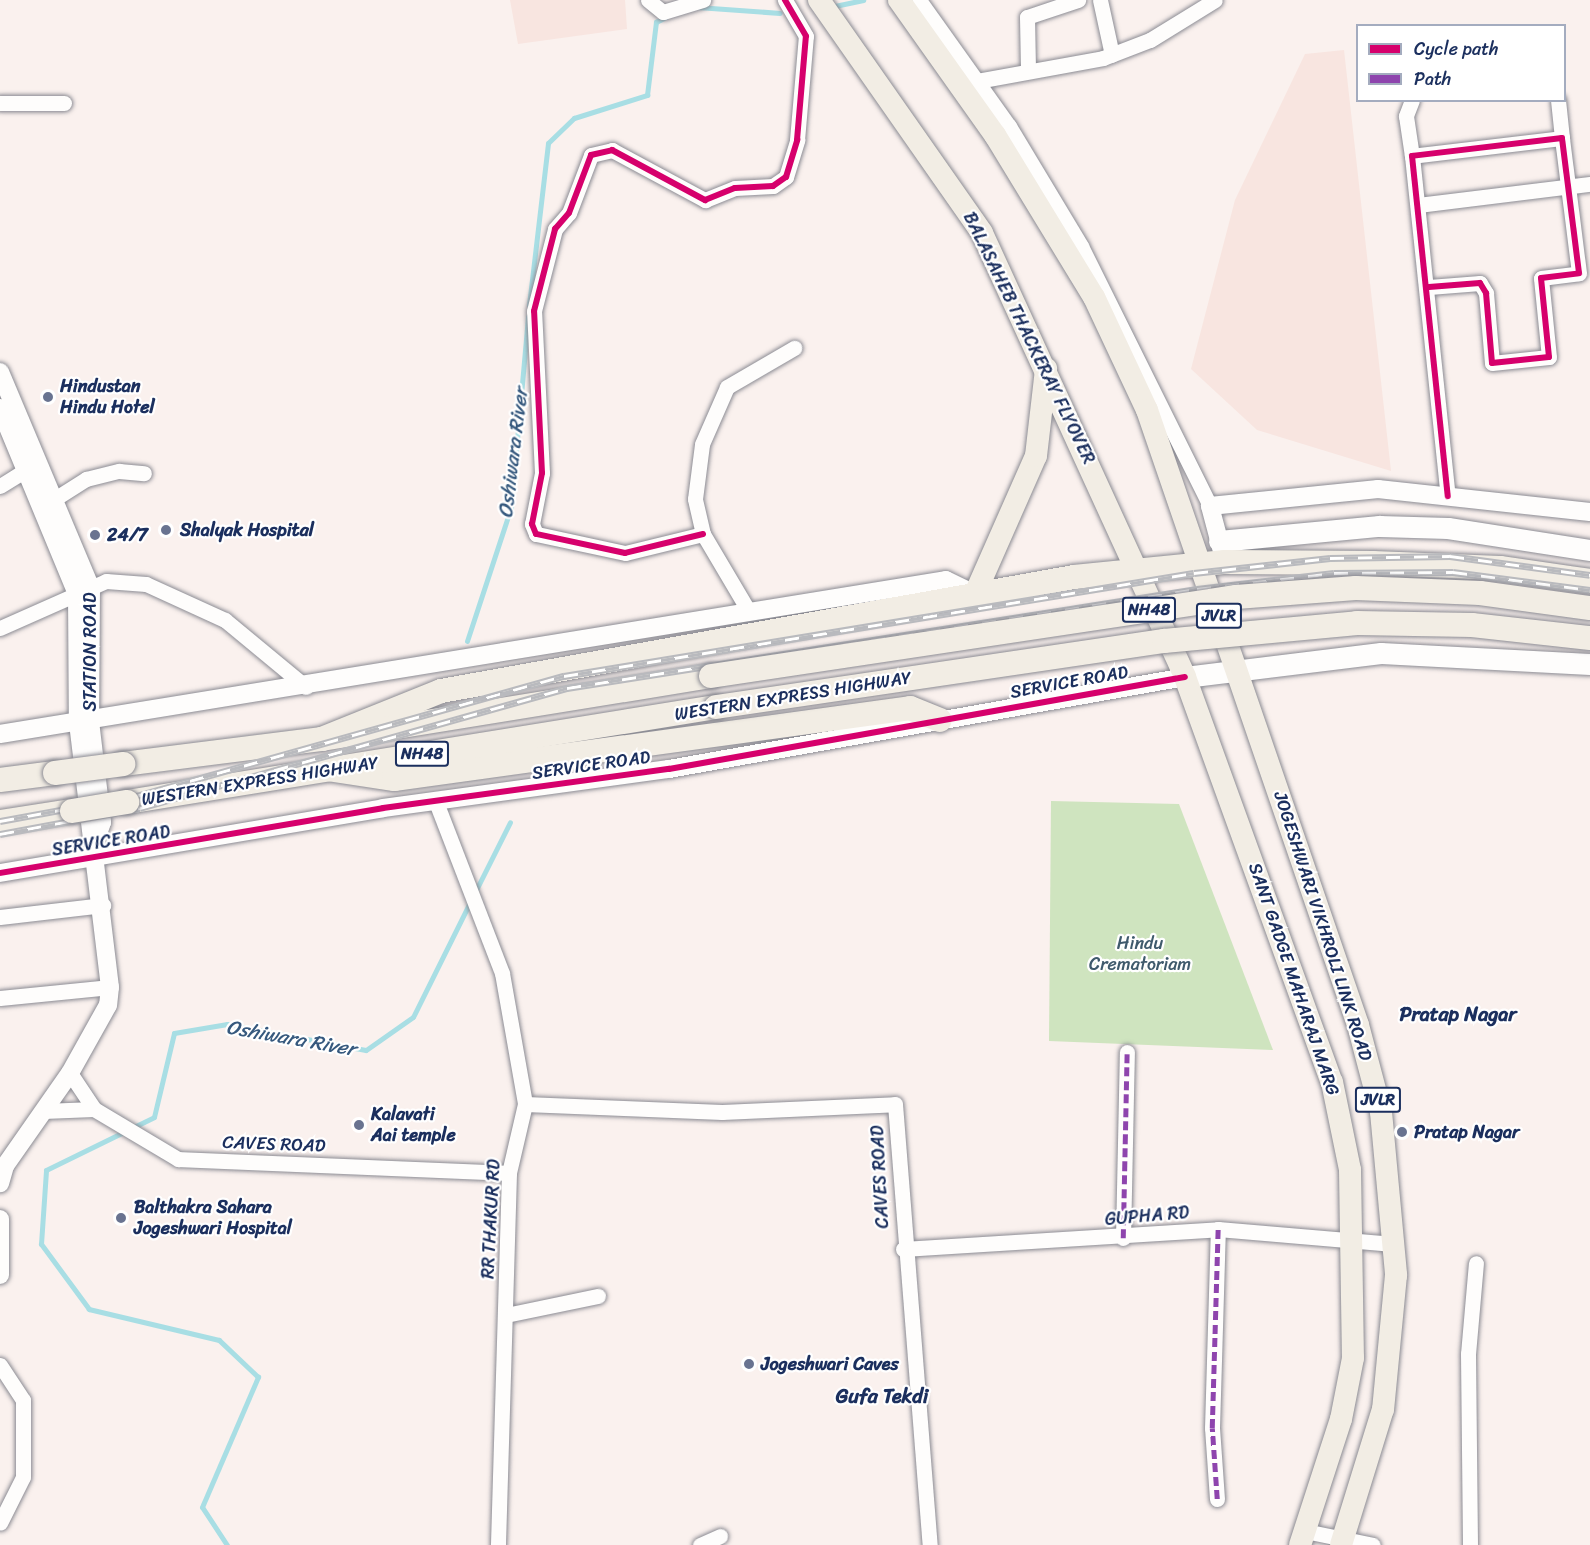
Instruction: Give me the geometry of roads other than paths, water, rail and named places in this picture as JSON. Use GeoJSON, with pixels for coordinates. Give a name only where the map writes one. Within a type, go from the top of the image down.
{"type":"FeatureCollection","features":[{"type":"Feature","properties":{"kind":"highway"},"geometry":{"type":"LineString","coordinates":[[322,740],[441,691],[866,603],[914,595],[975,594],[1136,570],[1200,564],[1222,551],[1500,568],[1590,581]]}},
{"type":"Feature","properties":{"kind":"highway","name":"WESTERN EXPRESS HIGHWAY"},"geometry":{"type":"LineString","coordinates":[[0,780],[322,740],[711,676],[1236,597],[1356,588],[1480,593],[1590,608]]}},
{"type":"Feature","properties":{"kind":"highway","name":"WESTERN EXPRESS HIGHWAY"},"geometry":{"type":"LineString","coordinates":[[0,822],[716,707],[1164,640],[1358,623],[1473,625],[1590,638]]}},
{"type":"Feature","properties":{"kind":"highway"},"geometry":{"type":"LineString","coordinates":[[327,770],[394,779],[910,708],[940,720]]}},
{"type":"Feature","properties":{"kind":"main road","name":"BALASAHEB THACKERAY FLYOVER"},"geometry":{"type":"LineString","coordinates":[[819,0],[970,213],[1046,369],[1136,570]]}},
{"type":"Feature","properties":{"kind":"main road"},"geometry":{"type":"LineString","coordinates":[[899,0],[995,135],[1020,160],[1094,297],[1133,379],[1176,485],[1200,564]]}},
{"type":"Feature","properties":{"kind":"main road"},"geometry":{"type":"LineString","coordinates":[[975,594],[1036,456],[1046,369]]}},
{"type":"Feature","properties":{"kind":"main road"},"geometry":{"type":"LineString","coordinates":[[1222,551],[1413,527],[1590,550]]}},
{"type":"Feature","properties":{"kind":"main road","name":"JOGESHWARI VIKHROLI LINK ROAD"},"geometry":{"type":"LineString","coordinates":[[1200,564],[1238,669],[1361,1036],[1381,1112],[1396,1275],[1383,1409],[1342,1544]]}},
{"type":"Feature","properties":{"kind":"main road","name":"SANT GADGE MAHARAJ MARG"},"geometry":{"type":"LineString","coordinates":[[1136,570],[1185,677],[1332,1082],[1350,1170],[1353,1244],[1353,1358],[1341,1419],[1303,1538]]}},
{"type":"Feature","properties":{"kind":"main road"},"geometry":{"type":"LineString","coordinates":[[1185,677],[1381,653],[1590,664]]}},
{"type":"Feature","properties":{"kind":"street"},"geometry":{"type":"LineString","coordinates":[[648,0],[663,12],[703,0]]}},
{"type":"Feature","properties":{"kind":"street"},"geometry":{"type":"LineString","coordinates":[[704,534],[625,552],[536,534],[532,524],[542,473],[534,311],[555,229],[569,213],[591,155],[612,150],[705,200],[735,188],[773,186],[786,177],[798,140],[806,36],[785,0]]}},
{"type":"Feature","properties":{"kind":"street"},"geometry":{"type":"LineString","coordinates":[[919,0],[976,81],[1020,160],[1147,372],[1210,506],[1222,551]]}},
{"type":"Feature","properties":{"kind":"street"},"geometry":{"type":"LineString","coordinates":[[1028,69],[1027,17],[1078,0]]}},
{"type":"Feature","properties":{"kind":"street"},"geometry":{"type":"LineString","coordinates":[[1100,0],[1112,55]]}},
{"type":"Feature","properties":{"kind":"street"},"geometry":{"type":"LineString","coordinates":[[976,81],[1028,69],[1112,55],[1150,40],[1215,0]]}},
{"type":"Feature","properties":{"kind":"street"},"geometry":{"type":"LineString","coordinates":[[1411,102],[1406,116],[1429,287],[1448,496]]}},
{"type":"Feature","properties":{"kind":"street"},"geometry":{"type":"LineString","coordinates":[[1429,287],[1480,283],[1486,293],[1492,363],[1506,364],[1549,357],[1541,278],[1584,272],[1569,187],[1558,102]]}},
{"type":"Feature","properties":{"kind":"street"},"geometry":{"type":"LineString","coordinates":[[0,103],[64,103]]}},
{"type":"Feature","properties":{"kind":"street"},"geometry":{"type":"LineString","coordinates":[[1412,156],[1562,138]]}},
{"type":"Feature","properties":{"kind":"street"},"geometry":{"type":"LineString","coordinates":[[1418,205],[1590,184]]}},
{"type":"Feature","properties":{"kind":"street"},"geometry":{"type":"LineString","coordinates":[[748,610],[704,534],[695,499],[702,444],[727,387],[794,348]]}},
{"type":"Feature","properties":{"kind":"street","name":"STATION ROAD"},"geometry":{"type":"LineString","coordinates":[[0,372],[6,417],[27,470],[49,503]]}},
{"type":"Feature","properties":{"kind":"street","name":"STATION ROAD"},"geometry":{"type":"LineString","coordinates":[[0,1183],[5,1166],[70,1072],[108,1005],[110,987],[96,841],[102,822],[84,722],[84,591],[49,503],[6,417]]}},
{"type":"Feature","properties":{"kind":"street"},"geometry":{"type":"LineString","coordinates":[[0,486],[27,470]]}},
{"type":"Feature","properties":{"kind":"street"},"geometry":{"type":"LineString","coordinates":[[49,503],[86,479],[119,471],[144,473]]}},
{"type":"Feature","properties":{"kind":"street"},"geometry":{"type":"LineString","coordinates":[[1210,506],[1378,489],[1590,512]]}},
{"type":"Feature","properties":{"kind":"street"},"geometry":{"type":"LineString","coordinates":[[0,628],[106,581],[175,593],[225,620],[306,687]]}},
{"type":"Feature","properties":{"kind":"street"},"geometry":{"type":"LineString","coordinates":[[0,734],[306,687],[748,610],[866,603]]}},
{"type":"Feature","properties":{"kind":"street","name":"SERVICE ROAD"},"geometry":{"type":"LineString","coordinates":[[0,873],[98,860],[436,802],[669,769],[1185,677]]}},
{"type":"Feature","properties":{"kind":"street","name":"RR THAKUR RD"},"geometry":{"type":"LineString","coordinates":[[436,802],[489,933],[525,1104],[510,1173],[498,1545]]}},
{"type":"Feature","properties":{"kind":"street"},"geometry":{"type":"LineString","coordinates":[[0,917],[103,905]]}},
{"type":"Feature","properties":{"kind":"street"},"geometry":{"type":"LineString","coordinates":[[0,998],[110,987]]}},
{"type":"Feature","properties":{"kind":"street"},"geometry":{"type":"LineString","coordinates":[[1123,1238],[1127,1052]]}},
{"type":"Feature","properties":{"kind":"street","name":"CAVES ROAD"},"geometry":{"type":"LineString","coordinates":[[70,1072],[94,1109],[178,1159],[510,1173]]}},
{"type":"Feature","properties":{"kind":"street","name":"CAVES ROAD"},"geometry":{"type":"LineString","coordinates":[[525,1104],[722,1113],[895,1104],[903,1249],[930,1545]]}},
{"type":"Feature","properties":{"kind":"street"},"geometry":{"type":"LineString","coordinates":[[43,1111],[94,1109]]}},
{"type":"Feature","properties":{"kind":"street"},"geometry":{"type":"LineString","coordinates":[[0,1219],[0,1275]]}},
{"type":"Feature","properties":{"kind":"street"},"geometry":{"type":"LineString","coordinates":[[1217,1499],[1212,1428],[1218,1229]]}},
{"type":"Feature","properties":{"kind":"street","name":"GUPHA RD"},"geometry":{"type":"LineString","coordinates":[[903,1249],[1123,1238],[1218,1229],[1353,1244],[1393,1244]]}},
{"type":"Feature","properties":{"kind":"street"},"geometry":{"type":"LineString","coordinates":[[1470,1545],[1468,1354],[1476,1263]]}},
{"type":"Feature","properties":{"kind":"street"},"geometry":{"type":"LineString","coordinates":[[506,1315],[598,1296]]}},
{"type":"Feature","properties":{"kind":"street"},"geometry":{"type":"LineString","coordinates":[[0,1365],[22,1400],[22,1477],[0,1523]]}},
{"type":"Feature","properties":{"kind":"street"},"geometry":{"type":"LineString","coordinates":[[700,1545],[720,1536]]}},
{"type":"Feature","properties":{"kind":"street"},"geometry":{"type":"LineString","coordinates":[[1303,1538],[1342,1544],[1373,1545]]}},
{"type":"Feature","properties":{"kind":"waterway","name":"Oshiwara River"},"geometry":{"type":"LineString","coordinates":[[830,7],[863,0]]}},
{"type":"Feature","properties":{"kind":"waterway","name":"Oshiwara River"},"geometry":{"type":"LineString","coordinates":[[697,7],[780,13]]}},
{"type":"Feature","properties":{"kind":"waterway","name":"Oshiwara River"},"geometry":{"type":"LineString","coordinates":[[529,305],[548,143],[574,118],[647,95],[656,22],[666,17]]}},
{"type":"Feature","properties":{"kind":"waterway","name":"Oshiwara River"},"geometry":{"type":"LineString","coordinates":[[467,641],[511,507],[528,317]]}},
{"type":"Feature","properties":{"kind":"waterway","name":"Oshiwara River"},"geometry":{"type":"LineString","coordinates":[[475,892],[510,822]]}},
{"type":"Feature","properties":{"kind":"waterway","name":"Oshiwara River"},"geometry":{"type":"LineString","coordinates":[[227,1545],[202,1507],[258,1377],[219,1340],[89,1309],[41,1244],[46,1170],[154,1117],[174,1033],[227,1024],[366,1050],[413,1017],[471,900]]}},
{"type":"Feature","properties":{"kind":"railway"},"geometry":{"type":"LineString","coordinates":[[0,821],[136,796],[564,676],[1194,573],[1330,558],[1450,556],[1590,575]]}},
{"type":"Feature","properties":{"kind":"railway"},"geometry":{"type":"LineString","coordinates":[[0,834],[140,808],[567,688],[1197,589],[1334,573],[1453,572],[1590,590]]}},
{"type":"Feature","properties":{"kind":"place","name":"Hindustan Hindu Hotel"},"geometry":{"type":"Point","coordinates":[48,397]}},
{"type":"Feature","properties":{"kind":"place","name":"Shalyak Hospital"},"geometry":{"type":"Point","coordinates":[166,530]}},
{"type":"Feature","properties":{"kind":"place","name":"24/7"},"geometry":{"type":"Point","coordinates":[95,535]}},
{"type":"Feature","properties":{"kind":"place","name":"Kalavati Aai temple"},"geometry":{"type":"Point","coordinates":[359,1125]}},
{"type":"Feature","properties":{"kind":"place","name":"Pratap Nagar"},"geometry":{"type":"Point","coordinates":[1402,1132]}},
{"type":"Feature","properties":{"kind":"place","name":"Balthakra Sahara Jogeshwari Hospital"},"geometry":{"type":"Point","coordinates":[121,1218]}},
{"type":"Feature","properties":{"kind":"place","name":"Jogeshwari Caves"},"geometry":{"type":"Point","coordinates":[749,1364]}},
{"type":"Feature","properties":{"kind":"district","name":"Pratap Nagar"},"geometry":{"type":"Point","coordinates":[1458,1014]}},
{"type":"Feature","properties":{"kind":"district","name":"Gufa Tekdi"},"geometry":{"type":"Point","coordinates":[882,1396]}},
{"type":"Feature","properties":{"kind":"park label","name":"Hindu Crematoriam"},"geometry":{"type":"Point","coordinates":[1140,954]}}]}
